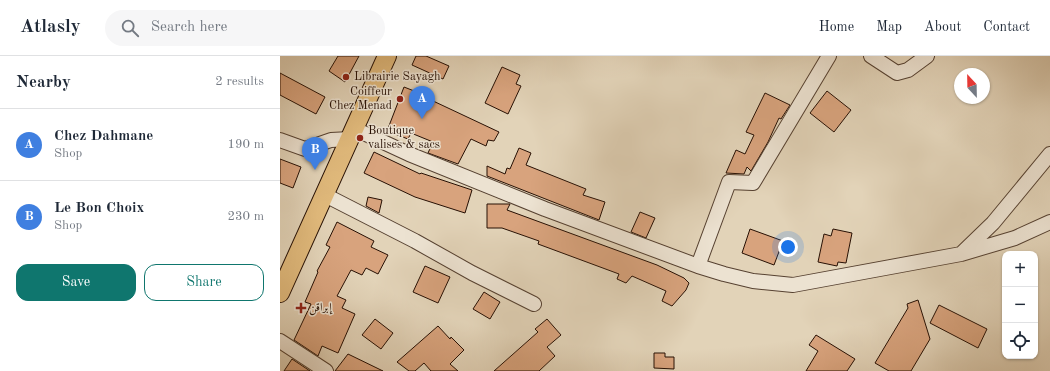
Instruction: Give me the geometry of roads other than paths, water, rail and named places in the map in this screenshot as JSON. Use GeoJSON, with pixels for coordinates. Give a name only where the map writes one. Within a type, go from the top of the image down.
{"type":"FeatureCollection","features":[{"type":"Feature","properties":{"kind":"main road"},"geometry":{"type":"LineString","coordinates":[[280,293],[387,56]]}},
{"type":"Feature","properties":{"kind":"street"},"geometry":{"type":"LineString","coordinates":[[698,266],[729,182],[753,183],[829,56]]}},
{"type":"Feature","properties":{"kind":"street"},"geometry":{"type":"LineString","coordinates":[[871,56],[897,73],[908,70],[927,56]]}},
{"type":"Feature","properties":{"kind":"street"},"geometry":{"type":"LineString","coordinates":[[280,140],[305,149],[352,134],[408,154],[545,209],[698,266],[753,281],[793,285],[961,254],[1015,238],[1050,222]]}},
{"type":"Feature","properties":{"kind":"street"},"geometry":{"type":"LineString","coordinates":[[961,254],[993,222],[1050,154]]}},
{"type":"Feature","properties":{"kind":"street"},"geometry":{"type":"LineString","coordinates":[[325,195],[415,241],[472,274],[534,304]]}},
{"type":"Feature","properties":{"kind":"street"},"geometry":{"type":"LineString","coordinates":[[280,340],[326,371]]}},
{"type":"Feature","properties":{"kind":"place","name":"Librairie Sayagh"},"geometry":{"type":"Point","coordinates":[346,77]}},
{"type":"Feature","properties":{"kind":"place","name":"Coiffeur Chez Menad"},"geometry":{"type":"Point","coordinates":[400,99]}},
{"type":"Feature","properties":{"kind":"place","name":"Chez Dahmane"},"geometry":{"type":"Point","coordinates":[422,119]}},
{"type":"Feature","properties":{"kind":"place","name":"Boutique valises & sacs"},"geometry":{"type":"Point","coordinates":[360,138]}},
{"type":"Feature","properties":{"kind":"place","name":"Le Bon Choix"},"geometry":{"type":"Point","coordinates":[315,170]}},
{"type":"Feature","properties":{"kind":"place","name":"إبراقن"},"geometry":{"type":"Point","coordinates":[301,308]}}]}
